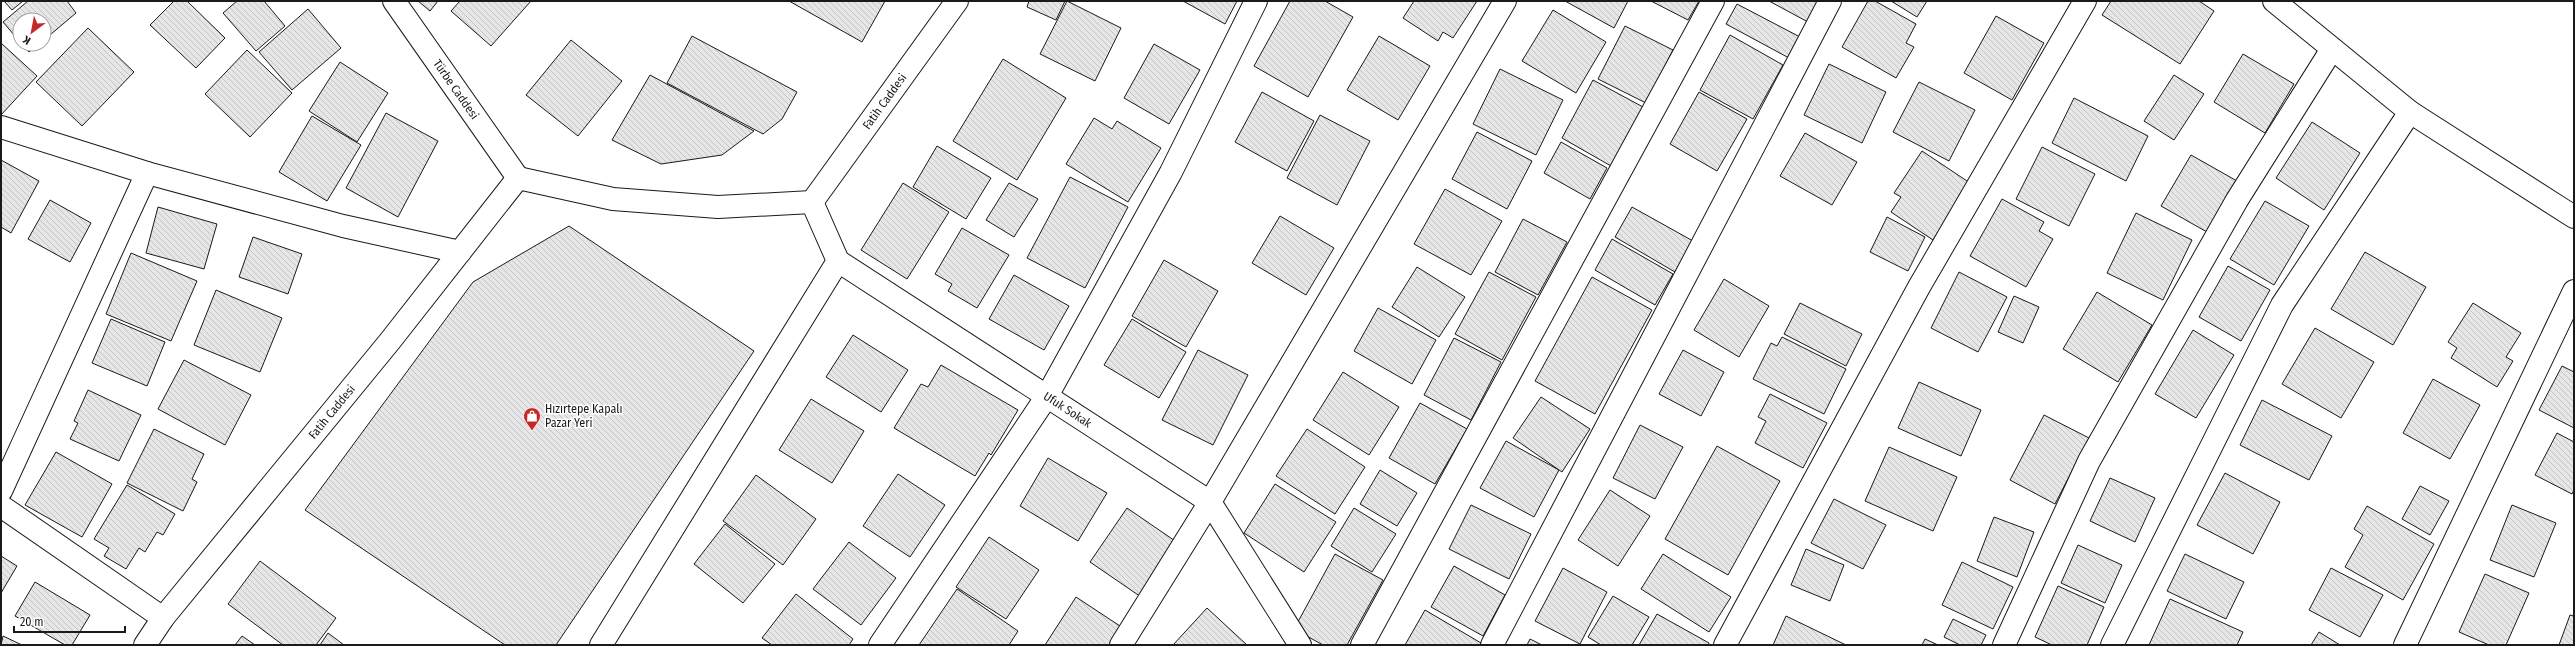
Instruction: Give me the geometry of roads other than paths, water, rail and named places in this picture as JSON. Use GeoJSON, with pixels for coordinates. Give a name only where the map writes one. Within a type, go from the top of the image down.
{"type":"FeatureCollection","features":[{"type":"Feature","properties":{"kind":"street","name":"Türbe Caddesi"},"geometry":{"type":"LineString","coordinates":[[394,1],[518,178]]}},
{"type":"Feature","properties":{"kind":"street","name":"Fatih Caddesi"},"geometry":{"type":"LineString","coordinates":[[812,202],[957,1]]}},
{"type":"Feature","properties":{"kind":"street"},"geometry":{"type":"LineString","coordinates":[[880,645],[1047,396],[1171,172],[1256,1]]}},
{"type":"Feature","properties":{"kind":"street"},"geometry":{"type":"LineString","coordinates":[[1121,645],[1210,502],[1505,1]]}},
{"type":"Feature","properties":{"kind":"street"},"geometry":{"type":"LineString","coordinates":[[1362,645],[1713,1]]}},
{"type":"Feature","properties":{"kind":"street"},"geometry":{"type":"LineString","coordinates":[[1492,645],[1830,1]]}},
{"type":"Feature","properties":{"kind":"street"},"geometry":{"type":"LineString","coordinates":[[1725,645],[1919,287],[2085,1]]}},
{"type":"Feature","properties":{"kind":"street"},"geometry":{"type":"LineString","coordinates":[[2274,1],[2410,112],[2574,217]]}},
{"type":"Feature","properties":{"kind":"street"},"geometry":{"type":"LineString","coordinates":[[2004,645],[2089,461],[2237,200],[2332,49]]}},
{"type":"Feature","properties":{"kind":"street"},"geometry":{"type":"LineString","coordinates":[[2112,645],[2282,305],[2410,112]]}},
{"type":"Feature","properties":{"kind":"street"},"geometry":{"type":"LineString","coordinates":[[1,127],[147,174],[343,226],[460,252]]}},
{"type":"Feature","properties":{"kind":"street"},"geometry":{"type":"LineString","coordinates":[[1,491],[147,174]]}},
{"type":"Feature","properties":{"kind":"street"},"geometry":{"type":"LineString","coordinates":[[518,178],[613,199],[718,207],[812,202],[838,261],[601,645]]}},
{"type":"Feature","properties":{"kind":"street","name":"Fatih Caddesi"},"geometry":{"type":"LineString","coordinates":[[151,643],[163,618],[460,252],[518,178]]}},
{"type":"Feature","properties":{"kind":"street","name":"Ufuk Sokak"},"geometry":{"type":"LineString","coordinates":[[838,261],[1210,502],[1300,645]]}},
{"type":"Feature","properties":{"kind":"street"},"geometry":{"type":"LineString","coordinates":[[2405,645],[2574,291]]}},
{"type":"Feature","properties":{"kind":"street"},"geometry":{"type":"LineString","coordinates":[[1,506],[163,618]]}},
{"type":"Feature","properties":{"kind":"place","name":"Hızırtepe Kapalı Pazar Yeri"},"geometry":{"type":"Point","coordinates":[532,431]}}]}
